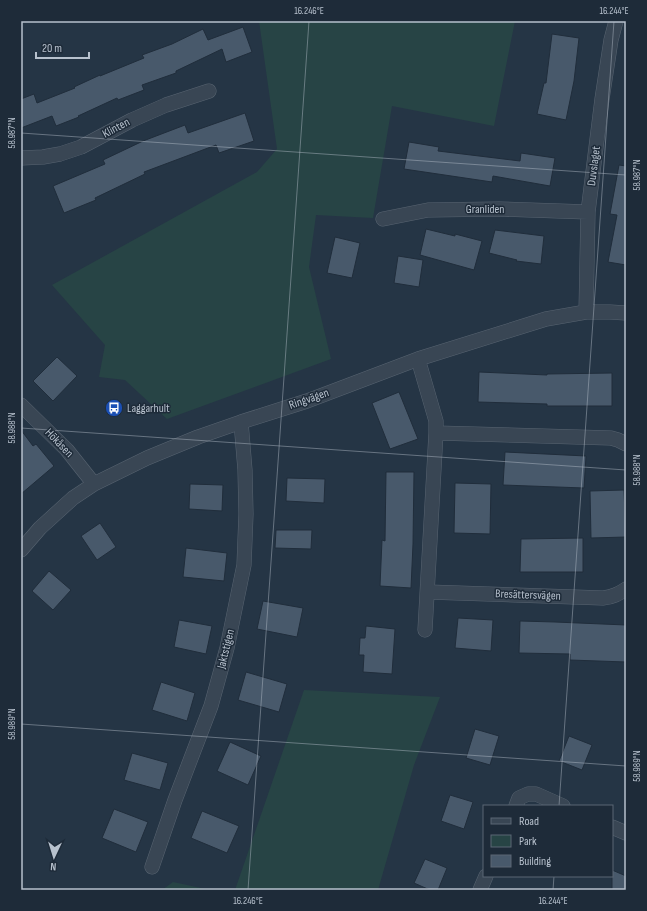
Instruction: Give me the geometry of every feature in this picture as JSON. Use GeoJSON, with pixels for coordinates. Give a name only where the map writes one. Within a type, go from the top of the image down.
{"type":"FeatureCollection","features":[{"type":"Feature","properties":{"kind":"street","name":"Duvslaget"},"geometry":{"type":"LineString","coordinates":[[586,312],[588,212],[603,92],[611,40],[616,21]]}},
{"type":"Feature","properties":{"kind":"street","name":"Klinten"},"geometry":{"type":"LineString","coordinates":[[21,158],[43,158],[60,154],[81,146],[132,120],[166,105],[209,91]]}},
{"type":"Feature","properties":{"kind":"street","name":"Granliden"},"geometry":{"type":"LineString","coordinates":[[383,219],[428,210],[499,209],[588,212]]}},
{"type":"Feature","properties":{"kind":"street","name":"Ringvägen"},"geometry":{"type":"LineString","coordinates":[[21,550],[40,528],[73,498],[94,484],[154,455],[198,437],[307,401],[418,360],[546,319],[586,312],[626,313]]}},
{"type":"Feature","properties":{"kind":"street"},"geometry":{"type":"LineString","coordinates":[[418,360],[436,421],[425,630]]}},
{"type":"Feature","properties":{"kind":"street","name":"Hökåsen"},"geometry":{"type":"LineString","coordinates":[[21,405],[67,450],[94,484]]}},
{"type":"Feature","properties":{"kind":"street","name":"Jaktstigen"},"geometry":{"type":"LineString","coordinates":[[152,867],[175,800],[212,706],[227,648],[244,565],[246,514],[245,470],[241,422]]}},
{"type":"Feature","properties":{"kind":"street"},"geometry":{"type":"LineString","coordinates":[[436,433],[611,438],[626,444]]}},
{"type":"Feature","properties":{"kind":"street","name":"Bresättersvägen"},"geometry":{"type":"LineString","coordinates":[[428,592],[603,598],[617,595],[626,589]]}},
{"type":"Feature","properties":{"kind":"street"},"geometry":{"type":"LineString","coordinates":[[516,805],[519,798],[528,794],[536,794],[561,805]]}},
{"type":"Feature","properties":{"kind":"street"},"geometry":{"type":"LineString","coordinates":[[613,827],[626,833]]}},
{"type":"Feature","properties":{"kind":"street"},"geometry":{"type":"LineString","coordinates":[[480,890],[486,877]]}},
{"type":"Feature","properties":{"kind":"green space"},"geometry":{"type":"Polygon","coordinates":[[[259,21],[515,21],[494,126],[392,106],[373,218],[316,215],[309,267],[331,359],[167,419],[125,380],[99,377],[105,345],[52,285],[257,172],[277,149],[259,21]]]}},
{"type":"Feature","properties":{"kind":"green space"},"geometry":{"type":"Polygon","coordinates":[[[304,690],[440,697],[414,765],[378,890],[235,890],[304,690]]]}},
{"type":"Feature","properties":{"kind":"green space"},"geometry":{"type":"Polygon","coordinates":[[[173,882],[210,890],[162,890],[173,882]]]}},
{"type":"Feature","properties":{"kind":"building"},"geometry":{"type":"Polygon","coordinates":[[[243,27],[252,52],[226,62],[222,49],[176,71],[176,73],[142,85],[144,90],[118,100],[117,98],[78,116],[79,117],[56,126],[52,116],[21,128],[21,99],[34,94],[37,103],[75,88],[74,87],[100,75],[144,58],[142,55],[172,44],[203,29],[208,40],[243,27]]]}},
{"type":"Feature","properties":{"kind":"building"},"geometry":{"type":"Polygon","coordinates":[[[552,34],[579,38],[574,81],[566,120],[537,114],[544,83],[546,83],[552,34]]]}},
{"type":"Feature","properties":{"kind":"building"},"geometry":{"type":"Polygon","coordinates":[[[245,113],[254,141],[219,153],[216,145],[144,172],[145,174],[95,198],[96,200],[64,213],[53,186],[105,164],[103,160],[143,141],[185,125],[188,133],[245,113]]]}},
{"type":"Feature","properties":{"kind":"building"},"geometry":{"type":"Polygon","coordinates":[[[409,142],[439,147],[438,151],[520,161],[521,153],[555,158],[550,186],[493,176],[492,182],[404,169],[409,142]]]}},
{"type":"Feature","properties":{"kind":"building"},"geometry":{"type":"Polygon","coordinates":[[[619,165],[626,166],[626,265],[608,262],[617,215],[610,214],[619,165]]]}},
{"type":"Feature","properties":{"kind":"building"},"geometry":{"type":"Polygon","coordinates":[[[426,229],[482,241],[474,270],[420,255],[426,229]]]}},
{"type":"Feature","properties":{"kind":"building"},"geometry":{"type":"Polygon","coordinates":[[[495,230],[544,236],[541,264],[516,261],[517,260],[489,253],[495,230]]]}},
{"type":"Feature","properties":{"kind":"building"},"geometry":{"type":"Polygon","coordinates":[[[335,237],[360,243],[352,278],[327,273],[335,237]]]}},
{"type":"Feature","properties":{"kind":"building"},"geometry":{"type":"Polygon","coordinates":[[[398,256],[423,260],[419,287],[394,283],[398,256]]]}},
{"type":"Feature","properties":{"kind":"building"},"geometry":{"type":"Polygon","coordinates":[[[57,357],[77,376],[53,401],[33,381],[57,357]]]}},
{"type":"Feature","properties":{"kind":"building"},"geometry":{"type":"Polygon","coordinates":[[[479,372],[547,375],[612,373],[612,406],[547,406],[547,404],[478,402],[479,372]]]}},
{"type":"Feature","properties":{"kind":"building"},"geometry":{"type":"Polygon","coordinates":[[[399,392],[418,439],[390,449],[372,403],[399,392]]]}},
{"type":"Feature","properties":{"kind":"building"},"geometry":{"type":"Polygon","coordinates":[[[21,430],[33,446],[36,444],[54,466],[21,494],[21,430]]]}},
{"type":"Feature","properties":{"kind":"building"},"geometry":{"type":"Polygon","coordinates":[[[505,452],[586,456],[584,488],[503,485],[505,452]]]}},
{"type":"Feature","properties":{"kind":"building"},"geometry":{"type":"Polygon","coordinates":[[[386,472],[414,472],[411,588],[380,586],[382,540],[385,541],[386,472]]]}},
{"type":"Feature","properties":{"kind":"building"},"geometry":{"type":"Polygon","coordinates":[[[287,478],[325,479],[324,503],[286,501],[287,478]]]}},
{"type":"Feature","properties":{"kind":"building"},"geometry":{"type":"Polygon","coordinates":[[[455,483],[491,484],[490,534],[454,533],[455,483]]]}},
{"type":"Feature","properties":{"kind":"building"},"geometry":{"type":"Polygon","coordinates":[[[190,484],[223,485],[222,511],[189,509],[190,484]]]}},
{"type":"Feature","properties":{"kind":"building"},"geometry":{"type":"Polygon","coordinates":[[[624,490],[626,537],[591,538],[590,491],[624,490]]]}},
{"type":"Feature","properties":{"kind":"building"},"geometry":{"type":"Polygon","coordinates":[[[100,523],[116,547],[97,560],[81,536],[100,523]]]}},
{"type":"Feature","properties":{"kind":"building"},"geometry":{"type":"Polygon","coordinates":[[[276,530],[312,530],[311,549],[275,548],[276,530]]]}},
{"type":"Feature","properties":{"kind":"building"},"geometry":{"type":"Polygon","coordinates":[[[583,538],[583,572],[520,572],[521,539],[583,538]]]}},
{"type":"Feature","properties":{"kind":"building"},"geometry":{"type":"Polygon","coordinates":[[[186,548],[227,553],[224,581],[183,577],[186,548]]]}},
{"type":"Feature","properties":{"kind":"building"},"geometry":{"type":"Polygon","coordinates":[[[49,571],[71,590],[53,610],[32,591],[49,571]]]}},
{"type":"Feature","properties":{"kind":"building"},"geometry":{"type":"Polygon","coordinates":[[[263,601],[303,608],[297,637],[257,629],[263,601]]]}},
{"type":"Feature","properties":{"kind":"building"},"geometry":{"type":"Polygon","coordinates":[[[458,618],[493,620],[491,651],[455,648],[458,618]]]}},
{"type":"Feature","properties":{"kind":"building"},"geometry":{"type":"Polygon","coordinates":[[[179,620],[212,626],[206,654],[174,647],[179,620]]]}},
{"type":"Feature","properties":{"kind":"building"},"geometry":{"type":"Polygon","coordinates":[[[520,621],[626,625],[626,662],[570,660],[570,654],[519,653],[520,621]]]}},
{"type":"Feature","properties":{"kind":"building"},"geometry":{"type":"Polygon","coordinates":[[[366,626],[395,629],[392,674],[363,672],[364,655],[359,655],[360,638],[365,638],[366,626]]]}},
{"type":"Feature","properties":{"kind":"building"},"geometry":{"type":"Polygon","coordinates":[[[246,672],[287,684],[279,712],[238,700],[246,672]]]}},
{"type":"Feature","properties":{"kind":"building"},"geometry":{"type":"Polygon","coordinates":[[[161,682],[195,693],[187,721],[152,710],[161,682]]]}},
{"type":"Feature","properties":{"kind":"building"},"geometry":{"type":"Polygon","coordinates":[[[475,729],[499,736],[490,765],[466,758],[475,729]]]}},
{"type":"Feature","properties":{"kind":"building"},"geometry":{"type":"Polygon","coordinates":[[[569,736],[592,745],[582,770],[559,761],[569,736]]]}},
{"type":"Feature","properties":{"kind":"building"},"geometry":{"type":"Polygon","coordinates":[[[230,742],[261,756],[248,785],[217,771],[230,742]]]}},
{"type":"Feature","properties":{"kind":"building"},"geometry":{"type":"Polygon","coordinates":[[[132,753],[168,763],[160,790],[124,780],[132,753]]]}},
{"type":"Feature","properties":{"kind":"building"},"geometry":{"type":"Polygon","coordinates":[[[450,795],[473,802],[464,829],[441,821],[450,795]]]}},
{"type":"Feature","properties":{"kind":"building"},"geometry":{"type":"Polygon","coordinates":[[[114,809],[148,822],[136,852],[102,838],[114,809]]]}},
{"type":"Feature","properties":{"kind":"building"},"geometry":{"type":"Polygon","coordinates":[[[202,811],[239,826],[227,853],[191,838],[202,811]]]}},
{"type":"Feature","properties":{"kind":"building"},"geometry":{"type":"Polygon","coordinates":[[[425,859],[447,868],[438,890],[430,890],[414,883],[425,859]]]}},
{"type":"Feature","properties":{"kind":"building"},"geometry":{"type":"Polygon","coordinates":[[[613,870],[626,876],[626,890],[612,890],[613,870]]]}},
{"type":"Feature","properties":{"kind":"place","name":"Laggarhult"},"geometry":{"type":"Point","coordinates":[114,408]}}]}
